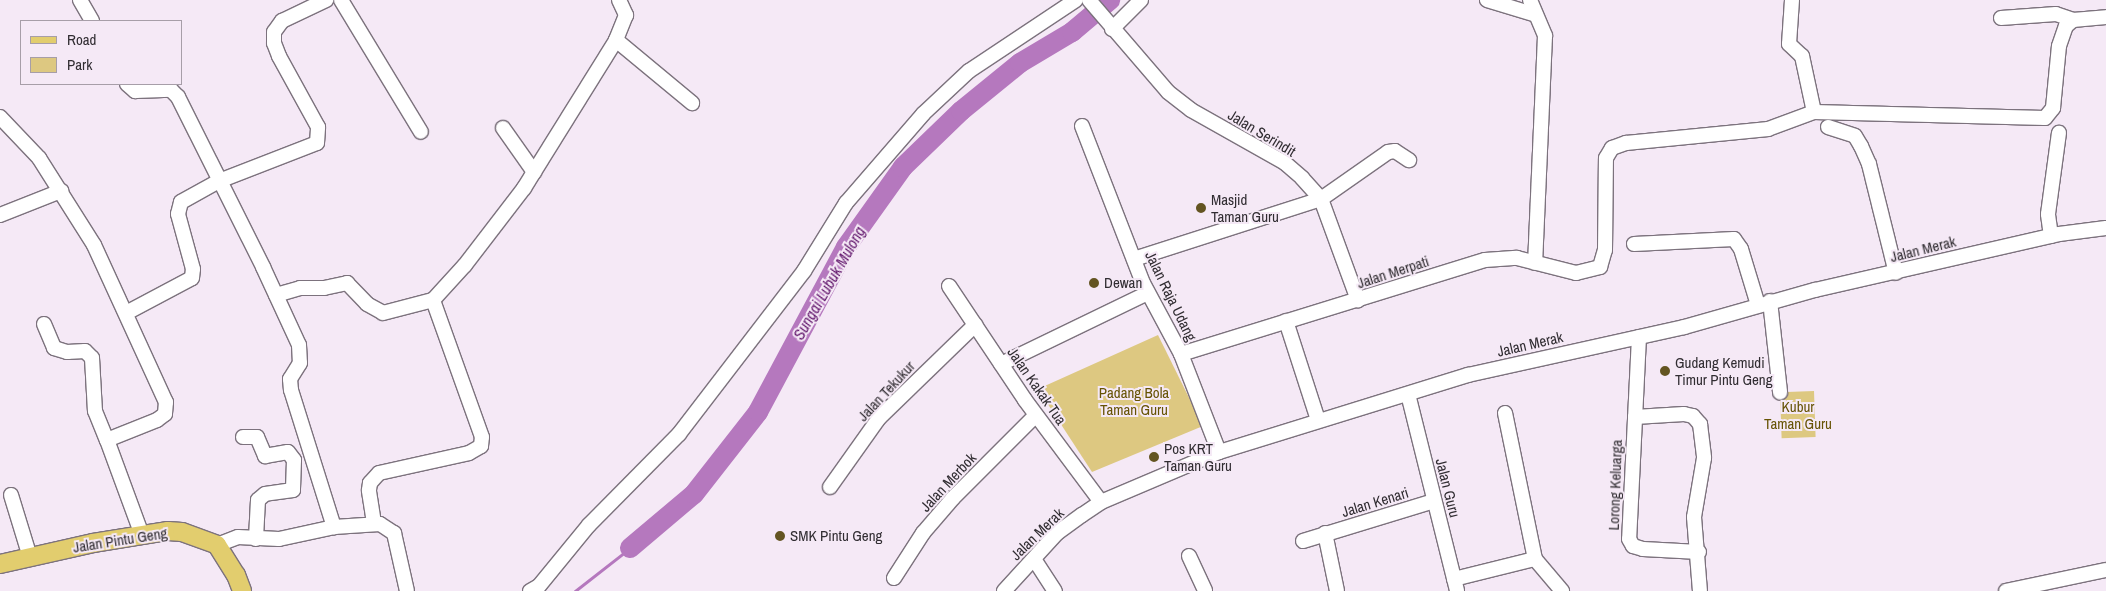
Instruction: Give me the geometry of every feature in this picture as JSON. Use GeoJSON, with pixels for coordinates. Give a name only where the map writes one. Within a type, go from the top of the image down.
{"type":"FeatureCollection","features":[{"type":"Feature","properties":{"kind":"main road","name":"Jalan Pintu Geng"},"geometry":{"type":"LineString","coordinates":[[0,564],[142,535],[182,532],[217,545]]}},
{"type":"Feature","properties":{"kind":"main road"},"geometry":{"type":"LineString","coordinates":[[217,545],[236,575],[242,591]]}},
{"type":"Feature","properties":{"kind":"street"},"geometry":{"type":"LineString","coordinates":[[80,0],[91,20]]}},
{"type":"Feature","properties":{"kind":"street"},"geometry":{"type":"LineString","coordinates":[[128,312],[192,278],[193,269],[177,209],[181,202],[219,181],[317,143],[318,127],[278,56],[274,32],[282,21],[326,0]]}},
{"type":"Feature","properties":{"kind":"street"},"geometry":{"type":"LineString","coordinates":[[341,0],[421,132]]}},
{"type":"Feature","properties":{"kind":"street"},"geometry":{"type":"LineString","coordinates":[[276,295],[300,288],[324,288],[347,283],[367,304],[382,313],[433,300],[490,233],[534,172],[616,40],[626,15],[618,0]]}},
{"type":"Feature","properties":{"kind":"street"},"geometry":{"type":"LineString","coordinates":[[538,589],[589,525],[679,434],[804,271],[846,203],[923,114],[969,71],[1076,0]]}},
{"type":"Feature","properties":{"kind":"street","name":"Jalan Serindit"},"geometry":{"type":"LineString","coordinates":[[1089,0],[1110,26],[1176,98],[1191,110],[1285,164],[1321,200],[1358,300]]}},
{"type":"Feature","properties":{"kind":"street"},"geometry":{"type":"LineString","coordinates":[[1110,26],[1141,0]]}},
{"type":"Feature","properties":{"kind":"street"},"geometry":{"type":"LineString","coordinates":[[1487,0],[1536,14]]}},
{"type":"Feature","properties":{"kind":"street"},"geometry":{"type":"LineString","coordinates":[[1530,0],[1544,36],[1535,263]]}},
{"type":"Feature","properties":{"kind":"street"},"geometry":{"type":"LineString","coordinates":[[1792,0],[1789,44],[1802,56],[1814,112],[2045,118],[2053,108],[2061,35],[2073,20]]}},
{"type":"Feature","properties":{"kind":"street"},"geometry":{"type":"LineString","coordinates":[[2001,18],[2056,14],[2073,20],[2106,17]]}},
{"type":"Feature","properties":{"kind":"street"},"geometry":{"type":"LineString","coordinates":[[616,40],[692,103]]}},
{"type":"Feature","properties":{"kind":"street"},"geometry":{"type":"LineString","coordinates":[[128,85],[135,91],[171,90],[178,97],[276,295],[299,345],[300,363],[290,379],[291,390],[334,527]]}},
{"type":"Feature","properties":{"kind":"street","name":"Jalan Merpati"},"geometry":{"type":"LineString","coordinates":[[1181,354],[1485,260],[1517,258],[1557,270],[1583,272],[1600,267],[1605,250],[1606,158],[1612,148],[1626,143],[1768,129],[1814,112]]}},
{"type":"Feature","properties":{"kind":"street"},"geometry":{"type":"LineString","coordinates":[[0,117],[39,158],[94,245],[128,312],[162,389],[167,408],[157,420],[107,440]]}},
{"type":"Feature","properties":{"kind":"street","name":"Jalan Raja Udang"},"geometry":{"type":"LineString","coordinates":[[1082,126],[1148,294],[1181,354],[1219,452]]}},
{"type":"Feature","properties":{"kind":"street"},"geometry":{"type":"LineString","coordinates":[[1828,127],[1855,136],[1861,146],[1869,164],[1896,273]]}},
{"type":"Feature","properties":{"kind":"street"},"geometry":{"type":"LineString","coordinates":[[503,128],[534,172]]}},
{"type":"Feature","properties":{"kind":"street"},"geometry":{"type":"LineString","coordinates":[[2051,236],[2048,214],[2059,134]]}},
{"type":"Feature","properties":{"kind":"street"},"geometry":{"type":"LineString","coordinates":[[1134,259],[1321,200],[1379,155],[1396,151],[1409,160]]}},
{"type":"Feature","properties":{"kind":"street"},"geometry":{"type":"LineString","coordinates":[[0,215],[61,191]]}},
{"type":"Feature","properties":{"kind":"street","name":"Jalan Merak"},"geometry":{"type":"LineString","coordinates":[[1004,591],[1057,533],[1101,502],[1219,452],[1468,375],[1639,337],[1764,303],[2051,236],[2106,228]]}},
{"type":"Feature","properties":{"kind":"street"},"geometry":{"type":"LineString","coordinates":[[1634,244],[1734,239],[1741,250],[1764,303],[1780,392]]}},
{"type":"Feature","properties":{"kind":"street","name":"Jalan Kakak Tua"},"geometry":{"type":"LineString","coordinates":[[948,286],[1036,415],[1101,502]]}},
{"type":"Feature","properties":{"kind":"street"},"geometry":{"type":"LineString","coordinates":[[1001,364],[1148,294]]}},
{"type":"Feature","properties":{"kind":"street"},"geometry":{"type":"LineString","coordinates":[[374,523],[369,490],[370,483],[379,473],[469,453],[482,442],[433,300]]}},
{"type":"Feature","properties":{"kind":"street"},"geometry":{"type":"LineString","coordinates":[[1286,321],[1318,420]]}},
{"type":"Feature","properties":{"kind":"street"},"geometry":{"type":"LineString","coordinates":[[44,324],[52,346],[67,352],[85,351],[92,358],[95,411],[142,535]]}},
{"type":"Feature","properties":{"kind":"street","name":"Jalan Tekukur"},"geometry":{"type":"LineString","coordinates":[[830,487],[879,418],[976,325]]}},
{"type":"Feature","properties":{"kind":"street","name":"Lorong Keluarga"},"geometry":{"type":"LineString","coordinates":[[1639,337],[1636,416],[1631,460],[1630,543],[1643,549],[1699,552]]}},
{"type":"Feature","properties":{"kind":"street","name":"Jalan Guru"},"geometry":{"type":"LineString","coordinates":[[1408,394],[1456,585]]}},
{"type":"Feature","properties":{"kind":"street"},"geometry":{"type":"LineString","coordinates":[[1505,413],[1536,559],[1562,591]]}},
{"type":"Feature","properties":{"kind":"street"},"geometry":{"type":"LineString","coordinates":[[1636,416],[1684,414],[1693,416],[1700,424],[1704,458],[1694,517],[1699,552],[1700,591]]}},
{"type":"Feature","properties":{"kind":"street","name":"Jalan Merbok"},"geometry":{"type":"LineString","coordinates":[[894,578],[923,533],[953,498],[1036,415]]}},
{"type":"Feature","properties":{"kind":"street"},"geometry":{"type":"LineString","coordinates":[[242,437],[257,437],[265,456],[288,452],[294,460],[293,490],[265,494],[258,500],[256,538]]}},
{"type":"Feature","properties":{"kind":"street"},"geometry":{"type":"LineString","coordinates":[[11,495],[30,558]]}},
{"type":"Feature","properties":{"kind":"street","name":"Jalan Kenari"},"geometry":{"type":"LineString","coordinates":[[1303,541],[1434,501]]}},
{"type":"Feature","properties":{"kind":"street"},"geometry":{"type":"LineString","coordinates":[[217,545],[238,538],[279,539],[334,527],[374,523],[388,526],[394,533],[407,591]]}},
{"type":"Feature","properties":{"kind":"street"},"geometry":{"type":"LineString","coordinates":[[1326,534],[1337,591]]}},
{"type":"Feature","properties":{"kind":"street"},"geometry":{"type":"LineString","coordinates":[[1189,556],[1205,591]]}},
{"type":"Feature","properties":{"kind":"street"},"geometry":{"type":"LineString","coordinates":[[1034,559],[1055,591]]}},
{"type":"Feature","properties":{"kind":"street"},"geometry":{"type":"LineString","coordinates":[[1456,585],[1536,559]]}},
{"type":"Feature","properties":{"kind":"street"},"geometry":{"type":"LineString","coordinates":[[2006,591],[2106,570]]}},
{"type":"Feature","properties":{"kind":"green space","name":"Padang Bola Taman Guru"},"geometry":{"type":"Polygon","coordinates":[[[1158,335],[1203,426],[1092,472],[1038,389],[1158,335]]]}},
{"type":"Feature","properties":{"kind":"green space","name":"Kubur Taman Guru"},"geometry":{"type":"Polygon","coordinates":[[[1814,391],[1816,437],[1782,438],[1780,392],[1814,391]]]}},
{"type":"Feature","properties":{"kind":"waterway","name":"Sungai Lubuk Mulong"},"geometry":{"type":"LineString","coordinates":[[630,548],[694,494],[758,412],[846,247],[903,167],[961,111],[1020,63],[1072,32],[1110,0]]}},
{"type":"Feature","properties":{"kind":"waterway","name":"Sungai Lubuk Mulong"},"geometry":{"type":"LineString","coordinates":[[575,591],[630,548]]}},
{"type":"Feature","properties":{"kind":"place","name":"Masjid Taman Guru"},"geometry":{"type":"Point","coordinates":[1201,208]}},
{"type":"Feature","properties":{"kind":"place","name":"Dewan"},"geometry":{"type":"Point","coordinates":[1094,283]}},
{"type":"Feature","properties":{"kind":"place","name":"Gudang Kemudi Timur Pintu Geng"},"geometry":{"type":"Point","coordinates":[1665,371]}},
{"type":"Feature","properties":{"kind":"place","name":"Pos KRT Taman Guru"},"geometry":{"type":"Point","coordinates":[1154,457]}},
{"type":"Feature","properties":{"kind":"place","name":"SMK Pintu Geng"},"geometry":{"type":"Point","coordinates":[780,536]}}]}
